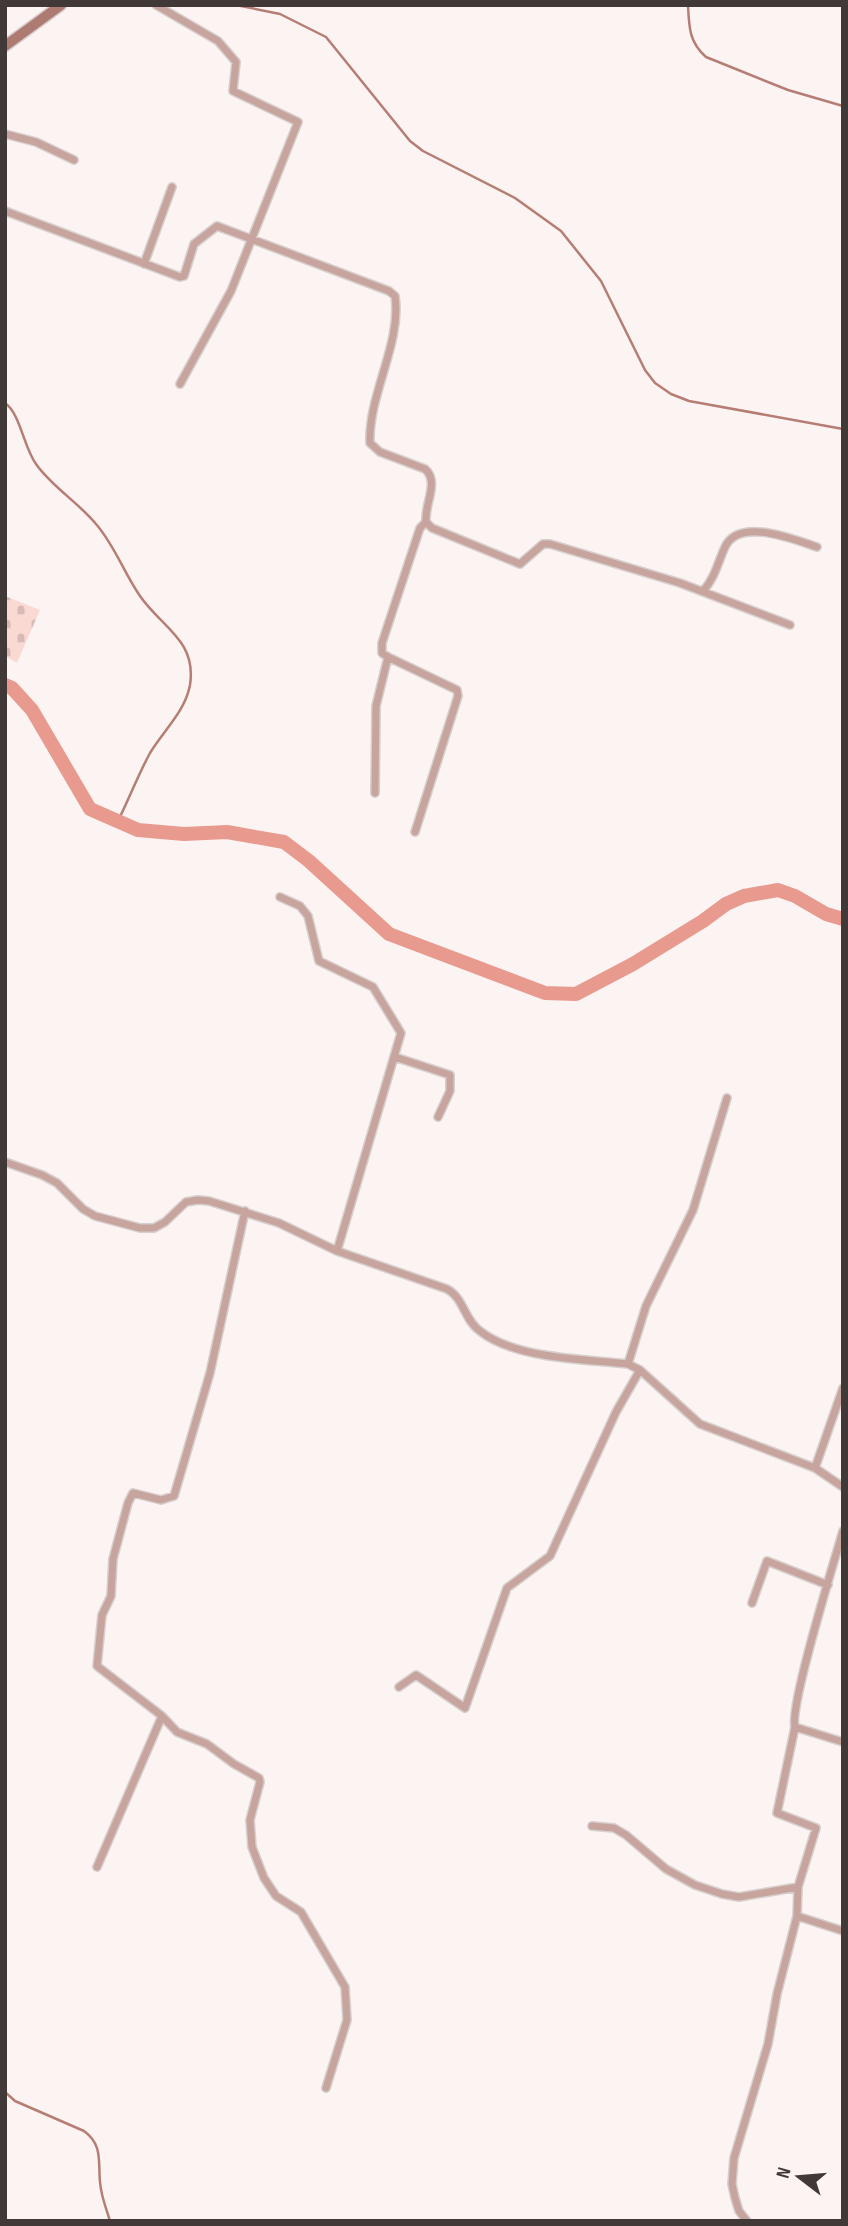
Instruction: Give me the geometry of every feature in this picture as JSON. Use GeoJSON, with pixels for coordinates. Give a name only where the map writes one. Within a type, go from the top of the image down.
{"type":"FeatureCollection","features":[{"type":"Feature","properties":{"kind":"main road"},"geometry":{"type":"LineString","coordinates":[[5,46],[61,5]]}},
{"type":"Feature","properties":{"kind":"street"},"geometry":{"type":"LineString","coordinates":[[156,5],[218,41],[236,62],[233,91],[299,122],[231,291],[180,384]]}},
{"type":"Feature","properties":{"kind":"street"},"geometry":{"type":"LineString","coordinates":[[5,134],[36,142],[74,160]]}},
{"type":"Feature","properties":{"kind":"street"},"geometry":{"type":"LineString","coordinates":[[144,264],[172,187]]}},
{"type":"Feature","properties":{"kind":"street"},"geometry":{"type":"LineString","coordinates":[[5,211],[183,277],[194,244],[218,226],[396,296],[395,323],[369,425],[370,443],[380,452],[425,469],[433,480],[426,522],[420,528],[382,643],[382,653],[457,690],[458,696],[415,832]]}},
{"type":"Feature","properties":{"kind":"street"},"geometry":{"type":"LineString","coordinates":[[426,522],[432,528],[520,564],[543,544],[550,544],[703,591],[790,625]]}},
{"type":"Feature","properties":{"kind":"street"},"geometry":{"type":"LineString","coordinates":[[703,591],[710,584],[731,537],[743,531],[783,536],[817,547]]}},
{"type":"Feature","properties":{"kind":"street"},"geometry":{"type":"LineString","coordinates":[[375,793],[376,706],[388,657]]}},
{"type":"Feature","properties":{"kind":"street"},"geometry":{"type":"LineString","coordinates":[[281,897],[300,906],[308,916],[319,961],[373,987],[401,1034],[337,1251]]}},
{"type":"Feature","properties":{"kind":"street"},"geometry":{"type":"LineString","coordinates":[[395,1057],[450,1075],[450,1091],[438,1118]]}},
{"type":"Feature","properties":{"kind":"street"},"geometry":{"type":"LineString","coordinates":[[628,1364],[646,1306],[693,1210],[727,1098]]}},
{"type":"Feature","properties":{"kind":"street"},"geometry":{"type":"LineString","coordinates":[[5,1163],[57,1183],[89,1213],[140,1228],[159,1226],[180,1206],[198,1200],[245,1211],[279,1223],[337,1251],[447,1289],[459,1299],[477,1330],[502,1343],[536,1353],[628,1364],[640,1370],[700,1424],[815,1468],[843,1487]]}},
{"type":"Feature","properties":{"kind":"street"},"geometry":{"type":"LineString","coordinates":[[245,1211],[210,1373],[174,1496],[161,1500],[133,1493],[128,1503],[116,1548],[111,1596],[103,1615],[97,1667],[162,1716],[177,1732],[206,1744],[259,1778],[250,1820],[252,1847],[264,1878],[276,1896],[301,1912],[345,1987],[347,2020],[326,2088]]}},
{"type":"Feature","properties":{"kind":"street"},"geometry":{"type":"LineString","coordinates":[[399,1688],[416,1675],[465,1708],[507,1588],[550,1556],[616,1412],[640,1370]]}},
{"type":"Feature","properties":{"kind":"street"},"geometry":{"type":"LineString","coordinates":[[815,1468],[843,1388]]}},
{"type":"Feature","properties":{"kind":"street"},"geometry":{"type":"LineString","coordinates":[[747,2221],[739,2211],[735,2198],[734,2158],[768,2044],[777,1994],[797,1916],[798,1888],[816,1828],[777,1813],[795,1727],[793,1720],[843,1531]]}},
{"type":"Feature","properties":{"kind":"street"},"geometry":{"type":"LineString","coordinates":[[752,1602],[766,1561],[828,1585]]}},
{"type":"Feature","properties":{"kind":"street"},"geometry":{"type":"LineString","coordinates":[[97,1867],[162,1716]]}},
{"type":"Feature","properties":{"kind":"street"},"geometry":{"type":"LineString","coordinates":[[795,1727],[843,1742]]}},
{"type":"Feature","properties":{"kind":"street"},"geometry":{"type":"LineString","coordinates":[[592,1826],[614,1828],[666,1869],[695,1885],[722,1894],[739,1897],[798,1888]]}},
{"type":"Feature","properties":{"kind":"street"},"geometry":{"type":"LineString","coordinates":[[797,1916],[843,1931]]}},
{"type":"Feature","properties":{"kind":"green space"},"geometry":{"type":"Polygon","coordinates":[[[5,596],[40,610],[17,663],[5,656],[5,596]]]}},
{"type":"Feature","properties":{"kind":"waterway"},"geometry":{"type":"LineString","coordinates":[[236,5],[280,14],[326,37],[410,141],[423,151],[515,198],[561,231],[601,281],[645,370],[655,383],[671,394],[689,401],[843,429]]}},
{"type":"Feature","properties":{"kind":"waterway"},"geometry":{"type":"LineString","coordinates":[[688,5],[693,40],[706,57],[788,90],[843,106]]}},
{"type":"Feature","properties":{"kind":"waterway"},"geometry":{"type":"LineString","coordinates":[[5,403],[14,414],[36,464],[96,524],[109,541],[140,596],[176,635],[188,656],[191,670],[187,695],[179,713],[150,753],[118,821]]}},
{"type":"Feature","properties":{"kind":"waterway"},"geometry":{"type":"LineString","coordinates":[[5,685],[12,688],[32,710],[90,809],[138,830],[184,834],[227,832],[284,842],[309,861],[389,934],[545,993],[576,994],[633,964],[726,904],[744,896],[778,890],[795,896],[826,914],[843,919]]}},
{"type":"Feature","properties":{"kind":"waterway"},"geometry":{"type":"LineString","coordinates":[[5,2092],[15,2101],[90,2136],[97,2148],[101,2187],[110,2221]]}}]}
